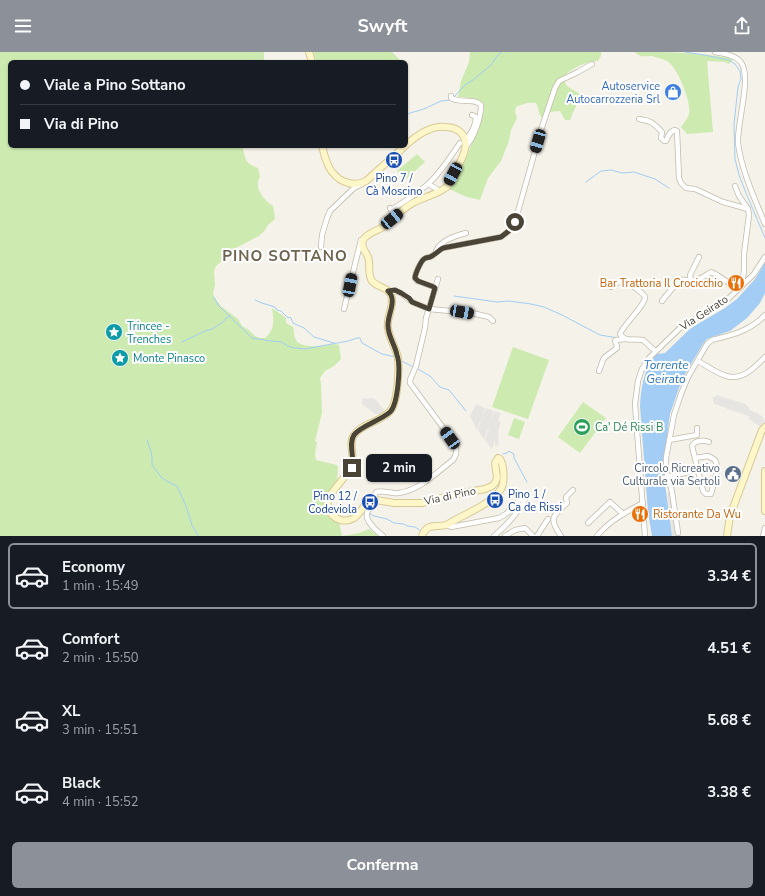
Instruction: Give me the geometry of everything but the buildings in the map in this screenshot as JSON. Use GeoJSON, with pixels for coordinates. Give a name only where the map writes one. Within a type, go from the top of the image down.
{"type":"FeatureCollection","features":[{"type":"Feature","properties":{"kind":"street"},"geometry":{"type":"LineString","coordinates":[[715,52],[729,54],[742,62],[746,78],[738,141],[740,155],[748,180],[765,224]]}},
{"type":"Feature","properties":{"kind":"street"},"geometry":{"type":"LineString","coordinates":[[435,288],[418,281],[415,278],[415,275],[426,257],[430,257],[443,248],[501,237],[510,230],[515,222],[541,130],[555,88],[559,81],[592,64]]}},
{"type":"Feature","properties":{"kind":"street"},"geometry":{"type":"LineString","coordinates":[[451,96],[451,98],[455,100],[475,101],[481,105],[477,127],[470,142],[463,144]]}},
{"type":"Feature","properties":{"kind":"street"},"geometry":{"type":"LineString","coordinates":[[390,208],[391,210],[406,201],[438,174],[470,135],[476,120],[476,117],[472,115]]}},
{"type":"Feature","properties":{"kind":"street"},"geometry":{"type":"LineString","coordinates":[[639,119],[653,123],[662,132],[661,138],[664,141],[666,141],[673,130],[677,131],[679,178],[683,186],[686,188],[695,189],[723,202],[748,209]]}},
{"type":"Feature","properties":{"kind":"street"},"geometry":{"type":"LineString","coordinates":[[374,499],[368,500],[356,516],[349,520],[340,519],[334,516],[329,512],[327,505],[330,495],[352,466],[353,461],[351,443],[353,436],[358,431],[384,416],[391,410],[395,402],[399,365],[397,354],[388,328],[388,318],[392,301],[391,294],[374,283],[370,276],[369,261],[362,242],[366,236],[382,227],[410,204],[440,192],[446,187],[463,155],[464,136],[455,128],[443,126],[425,131],[408,143]]}},
{"type":"Feature","properties":{"kind":"street"},"geometry":{"type":"LineString","coordinates":[[323,148],[326,160],[333,173],[341,180],[355,184],[366,181],[402,148]]}},
{"type":"Feature","properties":{"kind":"street"},"geometry":{"type":"LineString","coordinates":[[322,247],[322,235],[330,211],[362,182]]}},
{"type":"Feature","properties":{"kind":"street"},"geometry":{"type":"LineString","coordinates":[[428,184],[440,192]]}},
{"type":"Feature","properties":{"kind":"street"},"geometry":{"type":"LineString","coordinates":[[662,300],[679,280],[695,280],[711,272],[740,287],[744,270],[744,254],[749,215],[748,209],[739,196],[735,186]]}},
{"type":"Feature","properties":{"kind":"street"},"geometry":{"type":"LineString","coordinates":[[344,309],[361,239],[366,233],[372,233]]}},
{"type":"Feature","properties":{"kind":"street"},"geometry":{"type":"LineString","coordinates":[[436,253],[438,248],[447,240],[466,233]]}},
{"type":"Feature","properties":{"kind":"street"},"geometry":{"type":"LineString","coordinates":[[691,280],[690,275],[699,257]]}},
{"type":"Feature","properties":{"kind":"street","name":"Via Geirato"},"geometry":{"type":"LineString","coordinates":[[645,536],[637,434],[636,396],[638,381],[642,369],[655,351],[680,328],[728,299],[754,274],[765,257]]}},
{"type":"Feature","properties":{"kind":"street"},"geometry":{"type":"LineString","coordinates":[[383,536],[377,532],[367,516],[369,509],[373,504],[376,492],[398,493],[416,488],[453,460],[456,454],[457,449],[453,442],[410,383],[416,366],[426,318],[438,278]]}},
{"type":"Feature","properties":{"kind":"street"},"geometry":{"type":"LineString","coordinates":[[611,287],[619,282],[626,282],[644,296],[643,302],[620,333],[625,340]]}},
{"type":"Feature","properties":{"kind":"street"},"geometry":{"type":"LineString","coordinates":[[388,291],[395,290],[409,298],[412,302],[429,309],[476,314],[490,317],[493,320]]}},
{"type":"Feature","properties":{"kind":"street"},"geometry":{"type":"LineString","coordinates":[[678,533],[666,463],[674,415],[681,394],[688,377],[709,342],[734,334],[752,325],[765,315]]}},
{"type":"Feature","properties":{"kind":"street"},"geometry":{"type":"LineString","coordinates":[[599,371],[602,360],[617,348],[614,342],[616,340],[643,340],[655,351]]}},
{"type":"Feature","properties":{"kind":"street"},"geometry":{"type":"LineString","coordinates":[[698,361],[731,378],[741,376],[750,371],[765,357]]}},
{"type":"Feature","properties":{"kind":"street"},"geometry":{"type":"LineString","coordinates":[[727,536],[730,516],[762,430],[765,427]]}},
{"type":"Feature","properties":{"kind":"street"},"geometry":{"type":"LineString","coordinates":[[669,440],[697,435],[697,428]]}},
{"type":"Feature","properties":{"kind":"street"},"geometry":{"type":"LineString","coordinates":[[695,458],[708,456],[715,460],[718,468],[711,494],[704,493],[697,470],[692,444],[698,441],[709,442]]}},
{"type":"Feature","properties":{"kind":"street","name":"Via di Pino"},"geometry":{"type":"LineString","coordinates":[[374,499],[394,503],[423,503],[452,495],[485,489],[495,483],[496,461],[498,458],[500,459],[503,471],[501,488],[484,504],[447,525]]}},
{"type":"Feature","properties":{"kind":"street"},"geometry":{"type":"LineString","coordinates":[[641,484],[697,470]]}},
{"type":"Feature","properties":{"kind":"street"},"geometry":{"type":"LineString","coordinates":[[765,471],[765,511]]}},
{"type":"Feature","properties":{"kind":"street"},"geometry":{"type":"LineString","coordinates":[[562,536],[556,530],[553,516],[567,502],[566,496],[573,490]]}},
{"type":"Feature","properties":{"kind":"street"},"geometry":{"type":"LineString","coordinates":[[422,536],[423,532],[427,528],[433,526],[447,525],[451,527],[499,518],[506,514],[521,498],[525,497],[523,504],[494,536]]}},
{"type":"Feature","properties":{"kind":"street"},"geometry":{"type":"LineString","coordinates":[[588,523],[610,502],[623,514]]}},
{"type":"Feature","properties":{"kind":"street"},"geometry":{"type":"LineString","coordinates":[[597,536],[602,529],[623,514],[643,503]]}},
{"type":"Feature","properties":{"kind":"street"},"geometry":{"type":"LineString","coordinates":[[537,536],[548,519]]}},
{"type":"Feature","properties":{"kind":"street"},"geometry":{"type":"LineString","coordinates":[[504,536],[514,530],[526,528],[533,536]]}},
{"type":"Feature","properties":{"kind":"street"},"geometry":{"type":"LineString","coordinates":[[763,536],[765,528]]}},
{"type":"Feature","properties":{"kind":"green space"},"geometry":{"type":"Polygon","coordinates":[[[0,52],[264,52],[264,60],[8,60],[8,148],[243,148],[248,162],[258,168],[260,177],[258,185],[260,193],[266,201],[273,206],[275,218],[259,236],[234,249],[216,266],[214,271],[215,285],[213,294],[215,299],[222,307],[238,319],[242,326],[255,336],[265,338],[271,331],[273,320],[272,308],[286,318],[286,323],[293,327],[295,339],[299,343],[309,346],[339,345],[341,359],[334,366],[325,371],[320,378],[322,413],[315,441],[317,442],[315,454],[316,460],[337,465],[338,468],[337,482],[324,498],[324,504],[329,517],[339,522],[342,536],[0,536],[0,52]]]}},
{"type":"Feature","properties":{"kind":"green space"},"geometry":{"type":"Polygon","coordinates":[[[313,52],[392,52],[400,60],[368,60],[316,60],[313,52]]]}},
{"type":"Feature","properties":{"kind":"green space"},"geometry":{"type":"Polygon","coordinates":[[[470,52],[601,52],[601,56],[598,61],[589,62],[571,70],[564,76],[567,86],[581,95],[570,120],[565,120],[560,111],[549,112],[541,117],[536,103],[516,107],[515,112],[517,118],[511,130],[509,141],[501,161],[488,178],[480,200],[467,197],[449,189],[465,161],[484,111],[483,106],[478,100],[458,97],[461,81],[469,62],[470,52]]]}},
{"type":"Feature","properties":{"kind":"green space"},"geometry":{"type":"Polygon","coordinates":[[[635,52],[672,52],[733,59],[729,64],[725,62],[707,61],[713,132],[687,134],[681,127],[689,114],[688,102],[683,85],[675,70],[671,64],[665,60],[652,56],[641,56],[635,52]]]}},
{"type":"Feature","properties":{"kind":"green space"},"geometry":{"type":"Polygon","coordinates":[[[417,154],[425,162],[405,180],[397,171],[417,154]]]}},
{"type":"Feature","properties":{"kind":"green space"},"geometry":{"type":"Polygon","coordinates":[[[513,347],[549,360],[528,419],[492,407],[513,347]]]}},
{"type":"Feature","properties":{"kind":"green space","name":"Ca' Dé Rissi B"},"geometry":{"type":"Polygon","coordinates":[[[583,402],[606,418],[580,453],[558,437],[583,402]]]}},
{"type":"Feature","properties":{"kind":"green space"},"geometry":{"type":"Polygon","coordinates":[[[514,418],[525,422],[519,439],[508,435],[514,418]]]}},
{"type":"Feature","properties":{"kind":"green space"},"geometry":{"type":"Polygon","coordinates":[[[369,529],[378,536],[342,536],[359,533],[369,529]]]}},
{"type":"Feature","properties":{"kind":"shaded area"},"geometry":{"type":"Polygon","coordinates":[[[717,395],[748,406],[749,409],[762,416],[765,422],[763,426],[759,426],[749,419],[749,416],[714,404],[713,398],[717,395]]]}},
{"type":"Feature","properties":{"kind":"shaded area"},"geometry":{"type":"Polygon","coordinates":[[[374,398],[385,411],[380,414],[374,413],[362,404],[362,399],[374,398]]]}},
{"type":"Feature","properties":{"kind":"shaded area"},"geometry":{"type":"Polygon","coordinates":[[[476,404],[485,408],[483,417],[486,408],[494,411],[490,424],[495,411],[501,413],[498,421],[501,422],[498,431],[499,445],[495,446],[495,440],[492,449],[485,440],[489,429],[484,440],[478,430],[481,421],[477,430],[470,416],[476,404]]]}},
{"type":"Feature","properties":{"kind":"shaded area"},"geometry":{"type":"Polygon","coordinates":[[[667,492],[674,493],[675,508],[681,536],[672,536],[667,492]]]}},
{"type":"Feature","properties":{"kind":"water","name":"Torrente Geirato"},"geometry":{"type":"Polygon","coordinates":[[[765,263],[765,293],[760,303],[747,318],[730,331],[707,339],[684,376],[679,388],[670,414],[664,459],[664,476],[672,536],[652,536],[648,512],[640,406],[642,385],[646,372],[656,354],[665,353],[691,328],[725,308],[737,299],[755,279],[765,263]]]}},
{"type":"Feature","properties":{"kind":"waterway"},"geometry":{"type":"LineString","coordinates":[[453,98],[465,85],[491,65],[497,56],[502,52]]}},
{"type":"Feature","properties":{"kind":"waterway"},"geometry":{"type":"LineString","coordinates":[[685,52],[729,60],[735,64],[740,71],[741,79],[738,87],[734,124],[735,159],[739,175],[765,238]]}},
{"type":"Feature","properties":{"kind":"waterway"},"geometry":{"type":"LineString","coordinates":[[408,114],[441,101],[451,100]]}},
{"type":"Feature","properties":{"kind":"waterway"},"geometry":{"type":"LineString","coordinates":[[586,182],[601,171],[611,170],[622,173],[634,172],[655,179],[669,188]]}},
{"type":"Feature","properties":{"kind":"waterway"},"geometry":{"type":"LineString","coordinates":[[454,296],[497,302],[509,301],[544,307],[600,335],[618,338]]}},
{"type":"Feature","properties":{"kind":"waterway"},"geometry":{"type":"LineString","coordinates":[[214,297],[218,305],[252,338],[281,342],[294,348],[305,349],[360,338],[362,343],[382,354],[396,357]]}},
{"type":"Feature","properties":{"kind":"waterway"},"geometry":{"type":"LineString","coordinates":[[255,300],[275,307],[287,317],[291,318],[293,323],[304,328],[314,337],[334,343]]}},
{"type":"Feature","properties":{"kind":"waterway"},"geometry":{"type":"LineString","coordinates":[[182,342],[212,329],[230,316]]}},
{"type":"Feature","properties":{"kind":"waterway"},"geometry":{"type":"LineString","coordinates":[[400,360],[413,367]]}},
{"type":"Feature","properties":{"kind":"waterway"},"geometry":{"type":"LineString","coordinates":[[416,368],[430,376],[440,387],[449,390],[466,411]]}},
{"type":"Feature","properties":{"kind":"waterway"},"geometry":{"type":"LineString","coordinates":[[147,440],[152,455],[152,465],[162,478],[177,486],[186,506],[192,525],[198,536]]}},
{"type":"Feature","properties":{"kind":"waterway"},"geometry":{"type":"LineString","coordinates":[[503,454],[509,451],[514,454],[514,458],[527,482]]}},
{"type":"Feature","properties":{"kind":"waterway"},"geometry":{"type":"LineString","coordinates":[[369,513],[394,523],[415,527],[421,531]]}},
{"type":"Feature","properties":{"kind":"place","name":"Autoservice Autocarrozzeria Srl"},"geometry":{"type":"Point","coordinates":[673,92]}},
{"type":"Feature","properties":{"kind":"place","name":"Pino 7 / Cà Moscino"},"geometry":{"type":"Point","coordinates":[394,160]}},
{"type":"Feature","properties":{"kind":"place","name":"Bar Trattoria Il Crocicchio"},"geometry":{"type":"Point","coordinates":[736,283]}},
{"type":"Feature","properties":{"kind":"place","name":"Trincee - Trenches"},"geometry":{"type":"Point","coordinates":[114,332]}},
{"type":"Feature","properties":{"kind":"place","name":"Monte Pinasco"},"geometry":{"type":"Point","coordinates":[120,358]}},
{"type":"Feature","properties":{"kind":"place","name":"Ca' Dé Rissi B"},"geometry":{"type":"Point","coordinates":[582,427]}},
{"type":"Feature","properties":{"kind":"place","name":"Circolo Ricreativo Culturale via Sertoli"},"geometry":{"type":"Point","coordinates":[733,474]}},
{"type":"Feature","properties":{"kind":"place","name":"Pino 1 / Ca de Rissi"},"geometry":{"type":"Point","coordinates":[495,500]}},
{"type":"Feature","properties":{"kind":"place","name":"Pino 12 / Codeviola"},"geometry":{"type":"Point","coordinates":[370,502]}},
{"type":"Feature","properties":{"kind":"place","name":"Ristorante Da Wu"},"geometry":{"type":"Point","coordinates":[640,514]}},
{"type":"Feature","properties":{"kind":"district","name":"PINO SOTTANO"},"geometry":{"type":"Point","coordinates":[285,256]}},
{"type":"Feature","properties":{"kind":"route"},"geometry":{"type":"LineString","coordinates":[[352,468],[353,461],[351,443],[353,436],[358,431],[384,416],[391,410],[395,402],[399,365],[397,354],[388,331],[388,318],[391,310],[392,297],[388,291],[395,290],[409,298],[412,302],[429,309],[435,288],[418,281],[415,278],[415,275],[423,260],[443,248],[501,237],[510,230],[515,222]]}}]}
